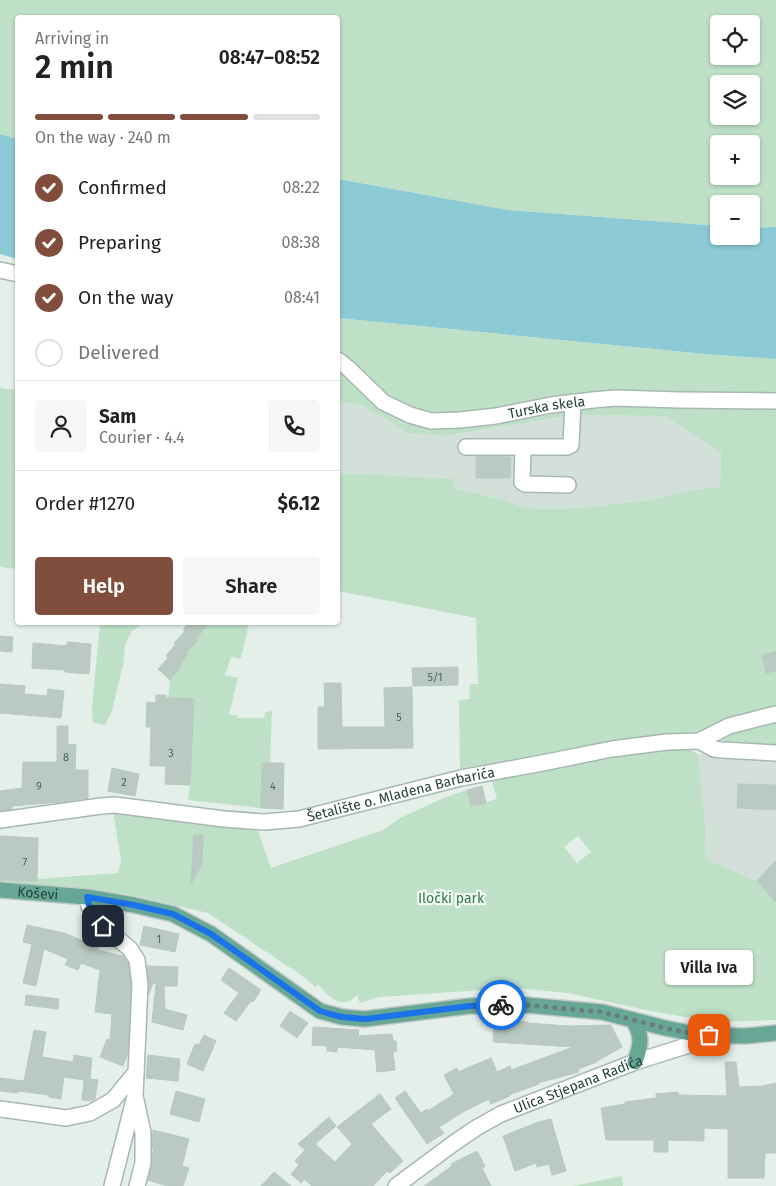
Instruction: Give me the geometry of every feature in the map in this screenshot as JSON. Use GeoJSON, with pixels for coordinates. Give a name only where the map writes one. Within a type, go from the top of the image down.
{"type":"FeatureCollection","features":[{"type":"Feature","properties":{"kind":"main road","name":"Koševi"},"geometry":{"type":"LineString","coordinates":[[0,890],[87,897],[173,914],[219,939],[320,1011],[342,1017],[365,1019],[470,1006],[526,1005],[602,1012],[700,1035]]}},
{"type":"Feature","properties":{"kind":"main road"},"geometry":{"type":"LineString","coordinates":[[634,1020],[641,1039],[640,1049],[635,1062]]}},
{"type":"Feature","properties":{"kind":"main road"},"geometry":{"type":"LineString","coordinates":[[700,1035],[745,1036],[776,1033]]}},
{"type":"Feature","properties":{"kind":"street"},"geometry":{"type":"LineString","coordinates":[[0,270],[15,273]]}},
{"type":"Feature","properties":{"kind":"street","name":"Turska skela"},"geometry":{"type":"LineString","coordinates":[[340,362],[383,402],[410,415],[430,421],[496,416],[551,405],[616,398],[776,401]]}},
{"type":"Feature","properties":{"kind":"street"},"geometry":{"type":"LineString","coordinates":[[466,447],[567,447],[571,445],[572,437],[572,402]]}},
{"type":"Feature","properties":{"kind":"street"},"geometry":{"type":"LineString","coordinates":[[523,447],[522,482],[525,484],[568,485]]}},
{"type":"Feature","properties":{"kind":"street"},"geometry":{"type":"LineString","coordinates":[[699,741],[729,726],[776,714]]}},
{"type":"Feature","properties":{"kind":"street"},"geometry":{"type":"LineString","coordinates":[[699,741],[714,749],[776,752]]}},
{"type":"Feature","properties":{"kind":"street","name":"Šetalište o. Mladena Barbarića"},"geometry":{"type":"LineString","coordinates":[[0,820],[115,805],[264,822],[299,819],[461,778],[612,749],[667,742],[699,741]]}},
{"type":"Feature","properties":{"kind":"street"},"geometry":{"type":"LineString","coordinates":[[87,897],[93,915],[130,949],[137,960],[140,985],[135,1096],[112,1186]]}},
{"type":"Feature","properties":{"kind":"street","name":"Ulica Stjepana Radića"},"geometry":{"type":"LineString","coordinates":[[396,1186],[454,1143],[501,1114],[635,1062],[689,1045],[697,1040],[700,1035]]}},
{"type":"Feature","properties":{"kind":"street"},"geometry":{"type":"LineString","coordinates":[[0,1108],[66,1118],[90,1113],[113,1100],[136,1072]]}},
{"type":"Feature","properties":{"kind":"street"},"geometry":{"type":"LineString","coordinates":[[135,1096],[143,1133],[143,1163],[137,1186]]}},
{"type":"Feature","properties":{"kind":"shaded area"},"geometry":{"type":"Polygon","coordinates":[[[340,401],[363,406],[409,433],[444,436],[573,415],[665,416],[721,452],[720,487],[691,490],[649,500],[557,509],[526,508],[501,499],[454,488],[454,479],[340,474],[340,401]]]}},
{"type":"Feature","properties":{"kind":"shaded area"},"geometry":{"type":"Polygon","coordinates":[[[698,754],[776,757],[776,893],[772,898],[757,881],[706,859],[705,824],[698,754]]]}},
{"type":"Feature","properties":{"kind":"green space"},"geometry":{"type":"Polygon","coordinates":[[[0,0],[776,0],[776,227],[760,228],[760,195],[710,195],[710,225],[508,210],[340,179],[340,15],[15,15],[15,138],[0,134],[0,0]]]}},
{"type":"Feature","properties":{"kind":"green space"},"geometry":{"type":"Polygon","coordinates":[[[340,318],[705,354],[776,359],[776,652],[762,655],[766,673],[776,671],[776,710],[692,733],[589,747],[460,771],[459,700],[469,699],[470,684],[478,684],[476,618],[340,591],[340,474],[454,479],[454,488],[501,499],[526,508],[557,509],[649,500],[691,490],[720,487],[721,452],[665,416],[573,415],[444,436],[409,433],[363,406],[340,401],[340,318]]]}},
{"type":"Feature","properties":{"kind":"green space"},"geometry":{"type":"Polygon","coordinates":[[[0,388],[15,390],[15,569],[0,567],[0,388]]]}},
{"type":"Feature","properties":{"kind":"green space"},"geometry":{"type":"Polygon","coordinates":[[[100,625],[140,625],[132,631],[125,644],[123,665],[112,711],[105,725],[93,723],[92,707],[100,625]]]}},
{"type":"Feature","properties":{"kind":"green space"},"geometry":{"type":"Polygon","coordinates":[[[208,625],[249,625],[241,659],[231,657],[225,675],[238,678],[229,715],[237,715],[238,718],[264,718],[265,712],[272,711],[270,763],[262,763],[261,808],[188,800],[194,699],[168,698],[170,680],[188,655],[186,653],[196,642],[195,640],[208,625]]]}},
{"type":"Feature","properties":{"kind":"green space"},"geometry":{"type":"Polygon","coordinates":[[[776,718],[776,749],[723,743],[723,737],[728,731],[776,718]]]}},
{"type":"Feature","properties":{"kind":"green space","name":"Iločki park"},"geometry":{"type":"Polygon","coordinates":[[[683,746],[698,754],[705,824],[706,859],[757,881],[772,897],[776,893],[776,1020],[716,1022],[655,1012],[568,993],[515,988],[379,997],[360,1003],[357,995],[352,1000],[341,1002],[331,997],[318,984],[316,988],[304,977],[208,913],[126,894],[0,884],[0,880],[36,881],[37,879],[118,873],[121,861],[113,811],[124,810],[258,831],[271,868],[383,830],[400,818],[446,797],[467,790],[471,806],[497,799],[492,782],[546,769],[683,746]],[[578,836],[564,847],[577,863],[591,852],[578,836]]]}},
{"type":"Feature","properties":{"kind":"green space"},"geometry":{"type":"Polygon","coordinates":[[[622,1176],[623,1186],[573,1186],[622,1176]]]}},
{"type":"Feature","properties":{"kind":"water"},"geometry":{"type":"Polygon","coordinates":[[[0,134],[15,138],[15,258],[0,254],[0,134]]]}},
{"type":"Feature","properties":{"kind":"water"},"geometry":{"type":"Polygon","coordinates":[[[340,179],[508,210],[710,225],[710,245],[760,245],[760,228],[776,227],[776,359],[705,354],[340,318],[340,179]]]}},
{"type":"Feature","properties":{"kind":"building"},"geometry":{"type":"Polygon","coordinates":[[[476,456],[511,457],[510,478],[476,478],[476,456]]]}},
{"type":"Feature","properties":{"kind":"building"},"geometry":{"type":"Polygon","coordinates":[[[187,625],[208,625],[186,653],[188,655],[170,680],[158,669],[168,658],[166,656],[185,631],[183,630],[187,625]]]}},
{"type":"Feature","properties":{"kind":"building"},"geometry":{"type":"Polygon","coordinates":[[[0,636],[13,637],[12,652],[0,651],[0,636]]]}},
{"type":"Feature","properties":{"kind":"building"},"geometry":{"type":"Polygon","coordinates":[[[67,642],[91,644],[89,674],[32,668],[33,643],[67,646],[67,642]]]}},
{"type":"Feature","properties":{"kind":"building"},"geometry":{"type":"Polygon","coordinates":[[[776,652],[776,671],[766,673],[762,655],[776,652]]]}},
{"type":"Feature","properties":{"kind":"building"},"geometry":{"type":"Polygon","coordinates":[[[458,667],[458,685],[413,686],[412,668],[458,667]]]}},
{"type":"Feature","properties":{"kind":"building"},"geometry":{"type":"Polygon","coordinates":[[[324,683],[341,683],[342,727],[385,727],[384,688],[412,687],[413,748],[318,749],[318,707],[325,707],[324,683]]]}},
{"type":"Feature","properties":{"kind":"building"},"geometry":{"type":"Polygon","coordinates":[[[0,684],[25,686],[24,694],[47,696],[48,689],[64,691],[61,718],[0,713],[0,684]]]}},
{"type":"Feature","properties":{"kind":"building"},"geometry":{"type":"Polygon","coordinates":[[[156,695],[166,695],[166,698],[194,699],[190,785],[165,784],[166,766],[150,766],[151,727],[146,727],[147,702],[156,703],[156,695]]]}},
{"type":"Feature","properties":{"kind":"building"},"geometry":{"type":"Polygon","coordinates":[[[57,726],[68,726],[68,744],[76,745],[75,770],[88,770],[88,798],[12,806],[12,809],[0,811],[0,791],[22,788],[23,762],[57,762],[57,726]]]}},
{"type":"Feature","properties":{"kind":"building"},"geometry":{"type":"Polygon","coordinates":[[[262,763],[284,763],[283,809],[261,808],[262,763]]]}},
{"type":"Feature","properties":{"kind":"building"},"geometry":{"type":"Polygon","coordinates":[[[112,768],[139,774],[135,796],[108,791],[112,768]]]}},
{"type":"Feature","properties":{"kind":"building"},"geometry":{"type":"Polygon","coordinates":[[[738,784],[776,785],[776,810],[737,808],[738,784]]]}},
{"type":"Feature","properties":{"kind":"building"},"geometry":{"type":"Polygon","coordinates":[[[482,786],[486,803],[471,806],[467,790],[482,786]]]}},
{"type":"Feature","properties":{"kind":"building"},"geometry":{"type":"Polygon","coordinates":[[[194,835],[203,835],[202,864],[191,884],[194,835]]]}},
{"type":"Feature","properties":{"kind":"building"},"geometry":{"type":"Polygon","coordinates":[[[0,836],[38,838],[37,881],[0,880],[0,836]]]}},
{"type":"Feature","properties":{"kind":"building"},"geometry":{"type":"Polygon","coordinates":[[[776,860],[776,902],[757,881],[776,860]]]}},
{"type":"Feature","properties":{"kind":"building"},"geometry":{"type":"Polygon","coordinates":[[[27,925],[64,933],[98,947],[97,950],[123,956],[128,963],[131,985],[128,1053],[123,1066],[100,1057],[107,1039],[110,1040],[112,1014],[95,1012],[100,970],[81,963],[78,970],[65,965],[68,959],[44,949],[36,986],[23,983],[32,944],[23,942],[27,925]]]}},
{"type":"Feature","properties":{"kind":"building"},"geometry":{"type":"Polygon","coordinates":[[[144,926],[179,934],[175,952],[140,945],[144,926]]]}},
{"type":"Feature","properties":{"kind":"building"},"geometry":{"type":"Polygon","coordinates":[[[147,966],[178,967],[177,986],[164,986],[165,1009],[187,1015],[183,1030],[152,1022],[156,984],[153,983],[149,994],[147,966]]]}},
{"type":"Feature","properties":{"kind":"building"},"geometry":{"type":"Polygon","coordinates":[[[229,968],[261,990],[236,1021],[224,1013],[239,993],[221,980],[229,968]]]}},
{"type":"Feature","properties":{"kind":"building"},"geometry":{"type":"Polygon","coordinates":[[[26,995],[59,999],[58,1009],[25,1005],[26,995]]]}},
{"type":"Feature","properties":{"kind":"building"},"geometry":{"type":"Polygon","coordinates":[[[290,1011],[308,1023],[297,1038],[280,1026],[290,1011]]]}},
{"type":"Feature","properties":{"kind":"building"},"geometry":{"type":"Polygon","coordinates":[[[494,1020],[568,1026],[611,1025],[622,1047],[597,1062],[578,1069],[579,1072],[538,1083],[491,1104],[489,1099],[439,1127],[444,1133],[427,1144],[395,1098],[405,1091],[421,1113],[427,1109],[428,1111],[454,1094],[444,1075],[457,1068],[458,1072],[491,1058],[497,1072],[510,1066],[511,1070],[573,1047],[493,1042],[494,1020]]]}},
{"type":"Feature","properties":{"kind":"building"},"geometry":{"type":"Polygon","coordinates":[[[313,1027],[359,1030],[358,1036],[392,1034],[393,1041],[396,1041],[397,1051],[393,1052],[395,1070],[377,1072],[375,1050],[337,1047],[337,1052],[327,1051],[327,1046],[312,1045],[313,1027]]]}},
{"type":"Feature","properties":{"kind":"building"},"geometry":{"type":"Polygon","coordinates":[[[34,1030],[46,1032],[42,1057],[73,1062],[74,1055],[92,1058],[90,1079],[98,1080],[95,1099],[91,1101],[82,1100],[84,1080],[64,1077],[61,1099],[49,1097],[49,1095],[0,1091],[0,1078],[24,1081],[34,1030]]]}},
{"type":"Feature","properties":{"kind":"building"},"geometry":{"type":"Polygon","coordinates":[[[204,1035],[216,1041],[203,1071],[187,1064],[195,1044],[199,1045],[204,1035]]]}},
{"type":"Feature","properties":{"kind":"building"},"geometry":{"type":"Polygon","coordinates":[[[148,1055],[180,1059],[178,1081],[146,1078],[148,1055]]]}},
{"type":"Feature","properties":{"kind":"building"},"geometry":{"type":"Polygon","coordinates":[[[725,1062],[736,1062],[739,1087],[763,1086],[776,1083],[776,1153],[765,1153],[764,1178],[728,1178],[728,1129],[704,1128],[704,1141],[668,1140],[668,1152],[654,1152],[654,1140],[606,1140],[601,1108],[625,1104],[625,1102],[656,1098],[656,1094],[678,1092],[678,1095],[727,1096],[725,1062]]]}},
{"type":"Feature","properties":{"kind":"building"},"geometry":{"type":"Polygon","coordinates":[[[176,1091],[205,1099],[199,1122],[170,1114],[176,1091]]]}},
{"type":"Feature","properties":{"kind":"building"},"geometry":{"type":"Polygon","coordinates":[[[380,1094],[391,1109],[371,1124],[403,1161],[390,1173],[387,1171],[373,1186],[312,1186],[304,1179],[301,1183],[291,1174],[299,1165],[295,1161],[305,1150],[298,1144],[329,1117],[336,1126],[315,1144],[335,1162],[352,1144],[337,1127],[380,1094]]]}},
{"type":"Feature","properties":{"kind":"building"},"geometry":{"type":"Polygon","coordinates":[[[551,1119],[566,1171],[552,1175],[549,1164],[537,1167],[536,1163],[515,1171],[503,1136],[538,1122],[551,1119]]]}},
{"type":"Feature","properties":{"kind":"building"},"geometry":{"type":"Polygon","coordinates":[[[153,1130],[189,1139],[182,1166],[189,1168],[183,1186],[167,1186],[148,1180],[154,1149],[152,1148],[153,1130]]]}},
{"type":"Feature","properties":{"kind":"building"},"geometry":{"type":"Polygon","coordinates":[[[477,1151],[485,1166],[482,1168],[491,1186],[424,1186],[452,1166],[451,1164],[477,1151]]]}},
{"type":"Feature","properties":{"kind":"building"},"geometry":{"type":"Polygon","coordinates":[[[274,1172],[291,1186],[261,1186],[274,1172]]]}},
{"type":"Feature","properties":{"kind":"way so far"},"geometry":{"type":"LineString","coordinates":[[501,1005],[526,1005],[602,1012],[665,1028],[709,1035]]}},
{"type":"Feature","properties":{"kind":"place","name":"Villa Iva"},"geometry":{"type":"Point","coordinates":[709,1035]}},
{"type":"Feature","properties":{"kind":"route"},"geometry":{"type":"LineString","coordinates":[[103,926],[93,915],[87,897],[173,914],[211,934],[320,1011],[342,1017],[365,1019],[470,1006],[501,1005]]}}]}
